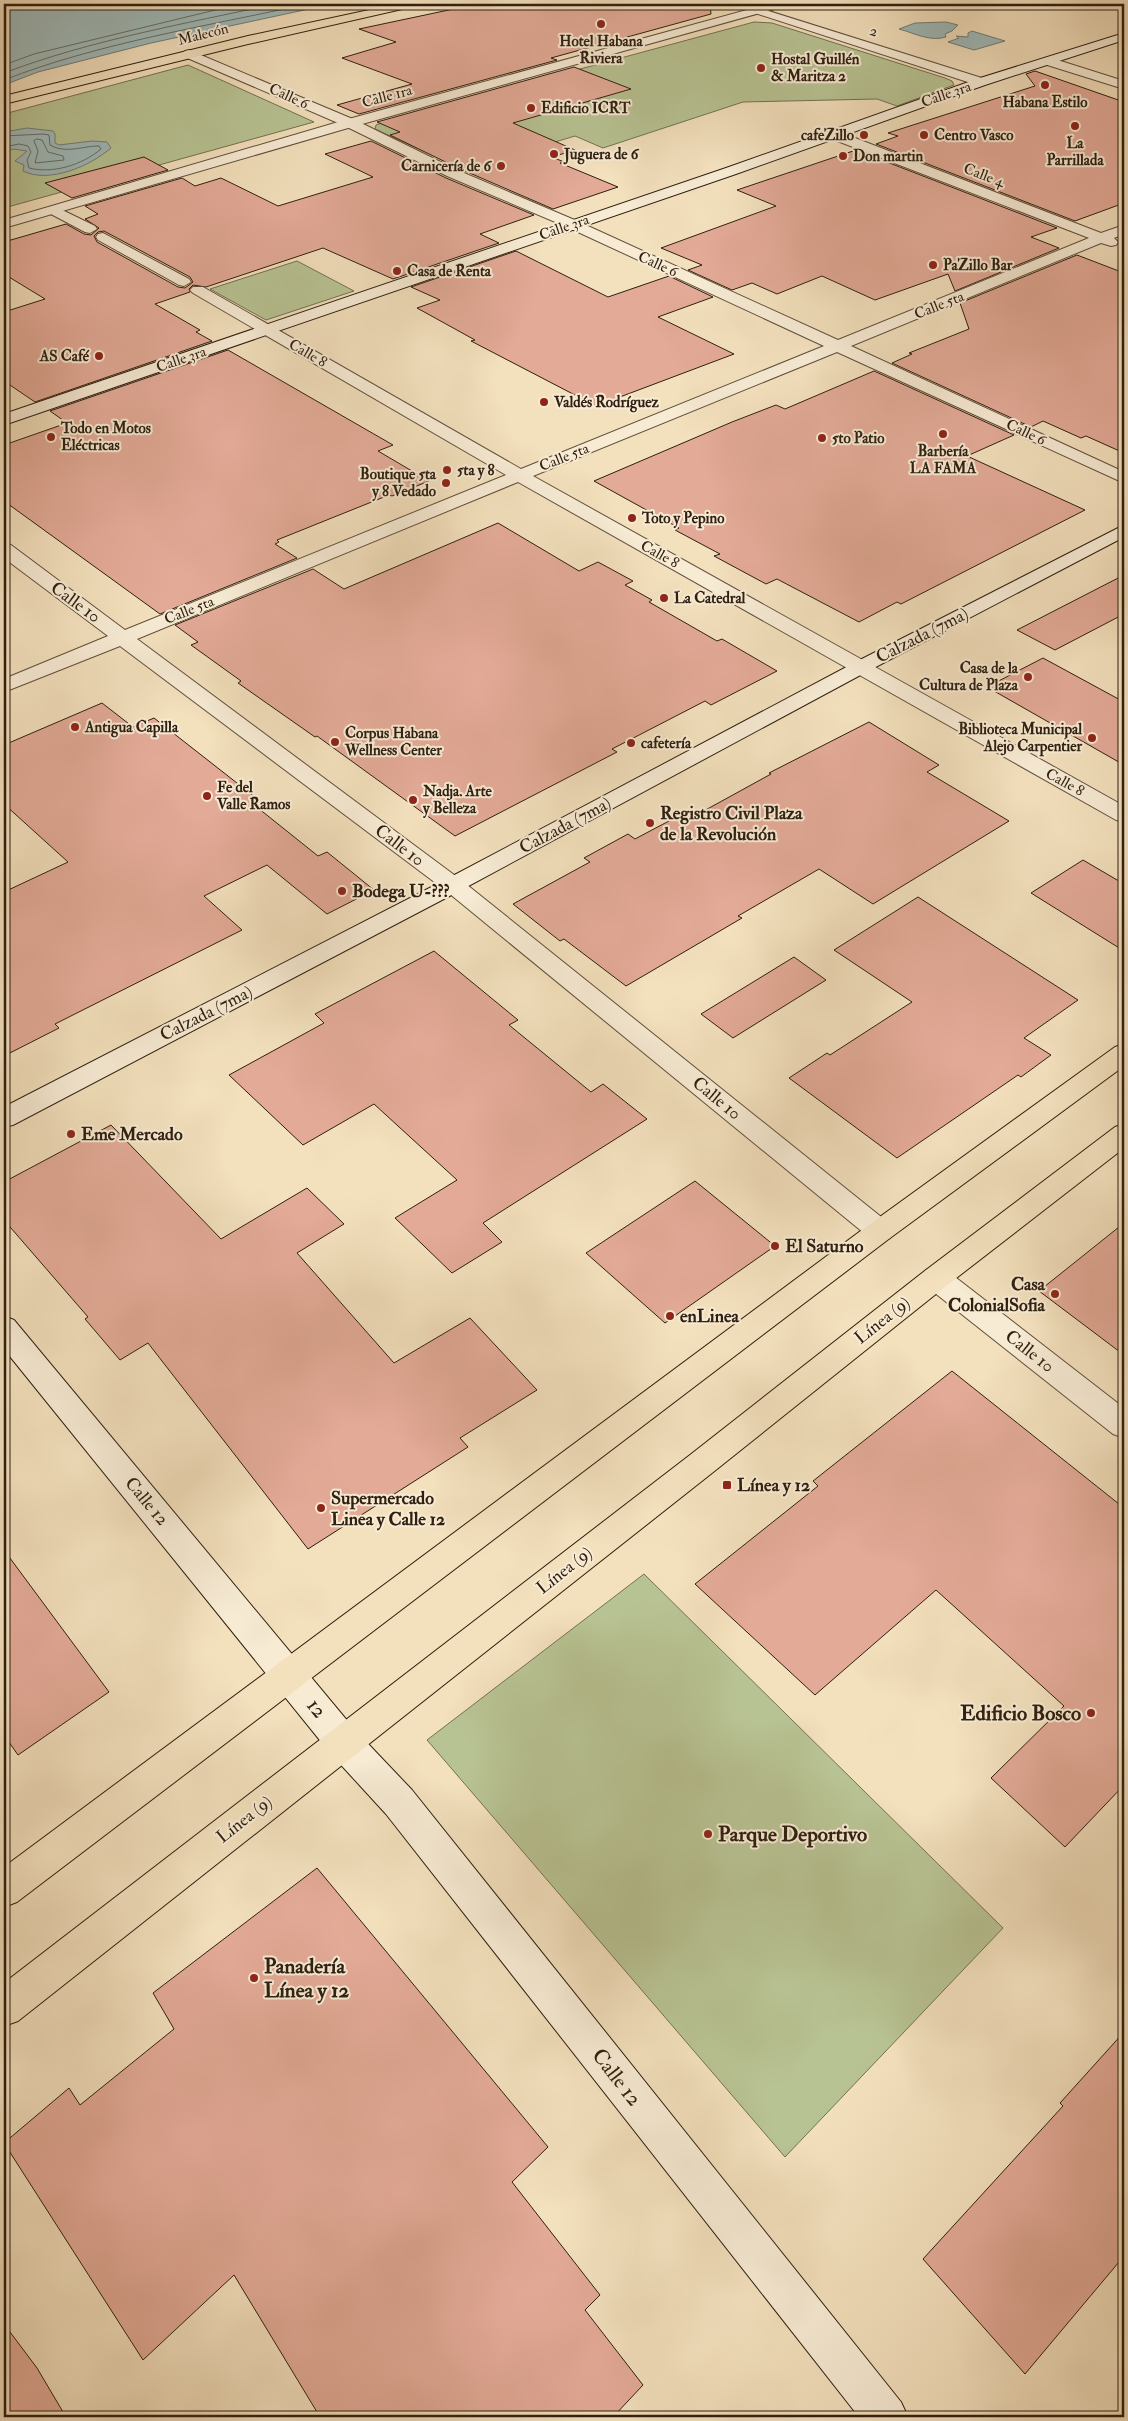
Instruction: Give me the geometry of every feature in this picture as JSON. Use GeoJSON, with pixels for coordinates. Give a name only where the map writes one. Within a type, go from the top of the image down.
{"type":"FeatureCollection","features":[{"type":"Feature","properties":{"kind":"main road","name":"Malecón"},"geometry":{"type":"LineString","coordinates":[[4,100],[189,54],[411,4]]}},
{"type":"Feature","properties":{"kind":"main road"},"geometry":{"type":"LineString","coordinates":[[4,1889],[880,1231],[1124,1053]]}},
{"type":"Feature","properties":{"kind":"main road","name":"Línea (9)"},"geometry":{"type":"LineString","coordinates":[[4,2007],[693,1470],[936,1278],[1124,1134]]}},
{"type":"Feature","properties":{"kind":"street","name":"Calle 1ra"},"geometry":{"type":"LineString","coordinates":[[4,224],[350,123],[781,4]]}},
{"type":"Feature","properties":{"kind":"street","name":"2"},"geometry":{"type":"LineString","coordinates":[[756,10],[981,82]]}},
{"type":"Feature","properties":{"kind":"street","name":"Calle 3ra"},"geometry":{"type":"LineString","coordinates":[[4,420],[981,82],[1124,36]]}},
{"type":"Feature","properties":{"kind":"street","name":"Calle 6"},"geometry":{"type":"LineString","coordinates":[[189,54],[350,123],[444,169],[572,224],[1124,478]]}},
{"type":"Feature","properties":{"kind":"street"},"geometry":{"type":"LineString","coordinates":[[1048,61],[1124,85]]}},
{"type":"Feature","properties":{"kind":"street","name":"Calle 4"},"geometry":{"type":"LineString","coordinates":[[832,134],[1124,247]]}},
{"type":"Feature","properties":{"kind":"street","name":"Calle 8"},"geometry":{"type":"LineString","coordinates":[[54,210],[268,329],[520,476],[1124,814]]}},
{"type":"Feature","properties":{"kind":"street","name":"Calle 5ta"},"geometry":{"type":"LineString","coordinates":[[4,686],[1124,229]]}},
{"type":"Feature","properties":{"kind":"street","name":"Calzada (7ma)"},"geometry":{"type":"LineString","coordinates":[[4,1118],[453,885],[861,667],[1124,530]]}},
{"type":"Feature","properties":{"kind":"street","name":"Calle 10"},"geometry":{"type":"LineString","coordinates":[[4,548],[453,885],[880,1231]]}},
{"type":"Feature","properties":{"kind":"street","name":"Calle 10"},"geometry":{"type":"LineString","coordinates":[[936,1278],[1124,1425]]}},
{"type":"Feature","properties":{"kind":"street","name":"Calle 12"},"geometry":{"type":"LineString","coordinates":[[4,1328],[290,1674]]}},
{"type":"Feature","properties":{"kind":"street","name":"12"},"geometry":{"type":"LineString","coordinates":[[290,1674],[344,1742]]}},
{"type":"Feature","properties":{"kind":"street","name":"Calle 12"},"geometry":{"type":"LineString","coordinates":[[344,1742],[405,1810],[886,2417]]}},
{"type":"Feature","properties":{"kind":"green space"},"geometry":{"type":"Polygon","coordinates":[[[754,22],[772,23],[945,78],[952,81],[954,85],[897,106],[877,99],[743,102],[603,148],[575,136],[482,164],[482,178],[375,129],[376,125],[384,122],[754,22]]]}},
{"type":"Feature","properties":{"kind":"green space"},"geometry":{"type":"Polygon","coordinates":[[[188,65],[314,122],[4,208],[4,114],[188,65]]]}},
{"type":"Feature","properties":{"kind":"green space"},"geometry":{"type":"Polygon","coordinates":[[[297,261],[354,291],[266,320],[210,289],[297,261]]]}},
{"type":"Feature","properties":{"kind":"green space","name":"Parque Deportivo"},"geometry":{"type":"Polygon","coordinates":[[[644,1574],[1003,1928],[785,2157],[427,1740],[644,1574]]]}},
{"type":"Feature","properties":{"kind":"water"},"geometry":{"type":"Polygon","coordinates":[[[4,4],[332,4],[151,43],[38,72],[4,85],[4,4]]]}},
{"type":"Feature","properties":{"kind":"water"},"geometry":{"type":"Polygon","coordinates":[[[946,22],[958,25],[952,31],[945,34],[946,37],[940,38],[928,38],[899,29],[915,23],[946,22]]]}},
{"type":"Feature","properties":{"kind":"water"},"geometry":{"type":"Polygon","coordinates":[[[972,31],[1005,41],[974,50],[948,42],[959,38],[956,36],[968,37],[968,33],[972,31]]]}},
{"type":"Feature","properties":{"kind":"water"},"geometry":{"type":"Polygon","coordinates":[[[27,128],[53,131],[55,143],[59,145],[92,141],[107,142],[111,148],[92,161],[69,171],[45,175],[33,174],[23,171],[24,165],[15,161],[27,151],[13,149],[4,153],[4,132],[27,128]]]}},
{"type":"Feature","properties":{"kind":"building"},"geometry":{"type":"Polygon","coordinates":[[[477,4],[710,4],[711,14],[551,58],[557,60],[359,114],[337,105],[412,84],[342,58],[396,42],[359,29],[477,4]]]}},
{"type":"Feature","properties":{"kind":"building"},"geometry":{"type":"Polygon","coordinates":[[[574,67],[631,89],[513,123],[575,150],[552,157],[564,162],[560,163],[618,187],[553,209],[458,168],[390,135],[400,132],[377,122],[574,67]]]}},
{"type":"Feature","properties":{"kind":"building"},"geometry":{"type":"Polygon","coordinates":[[[1035,71],[1124,102],[1124,203],[1075,221],[876,144],[898,136],[888,133],[1035,86],[1026,74],[1035,71]]]}},
{"type":"Feature","properties":{"kind":"building"},"geometry":{"type":"Polygon","coordinates":[[[371,141],[446,178],[534,215],[480,234],[499,243],[393,279],[323,248],[206,287],[193,285],[189,289],[190,292],[155,304],[200,330],[196,332],[212,341],[35,402],[4,381],[4,312],[45,299],[4,274],[4,242],[66,224],[84,234],[91,235],[99,228],[85,219],[98,214],[85,206],[182,178],[195,186],[221,178],[278,206],[373,177],[325,154],[371,141]],[[104,231],[98,232],[94,236],[97,242],[178,287],[185,288],[193,282],[190,277],[104,231]]]}},
{"type":"Feature","properties":{"kind":"building"},"geometry":{"type":"Polygon","coordinates":[[[856,150],[1057,228],[1031,237],[1059,248],[955,291],[948,274],[875,300],[822,276],[777,294],[752,283],[732,290],[688,270],[702,265],[661,248],[776,206],[737,190],[856,150]]]}},
{"type":"Feature","properties":{"kind":"building"},"geometry":{"type":"Polygon","coordinates":[[[144,157],[168,170],[72,198],[45,183],[144,157]]]}},
{"type":"Feature","properties":{"kind":"building"},"geometry":{"type":"Polygon","coordinates":[[[516,251],[608,297],[669,276],[713,297],[658,317],[734,354],[596,406],[471,341],[475,340],[417,308],[440,300],[411,287],[516,251]]]}},
{"type":"Feature","properties":{"kind":"building"},"geometry":{"type":"Polygon","coordinates":[[[1077,255],[1124,273],[1124,453],[1086,436],[1081,438],[1043,421],[1031,427],[892,363],[912,354],[909,353],[969,329],[960,303],[1077,255]]]}},
{"type":"Feature","properties":{"kind":"building"},"geometry":{"type":"Polygon","coordinates":[[[228,350],[393,445],[378,451],[429,481],[277,540],[279,542],[275,544],[297,558],[160,614],[4,501],[4,445],[67,423],[50,411],[228,350]]]}},
{"type":"Feature","properties":{"kind":"building"},"geometry":{"type":"Polygon","coordinates":[[[874,371],[1014,435],[967,456],[1085,510],[901,604],[897,602],[859,622],[777,579],[766,584],[714,556],[720,554],[675,530],[679,528],[594,481],[732,422],[776,405],[785,409],[874,371]]]}},
{"type":"Feature","properties":{"kind":"building"},"geometry":{"type":"Polygon","coordinates":[[[498,523],[579,571],[598,562],[633,581],[625,585],[652,600],[649,602],[717,641],[722,639],[777,671],[711,705],[705,701],[612,749],[617,752],[455,836],[317,736],[315,737],[238,683],[241,681],[191,645],[198,642],[175,625],[313,569],[344,589],[498,523]]]}},
{"type":"Feature","properties":{"kind":"building"},"geometry":{"type":"Polygon","coordinates":[[[1124,575],[1124,614],[1055,650],[1017,630],[1124,575]]]}},
{"type":"Feature","properties":{"kind":"building"},"geometry":{"type":"Polygon","coordinates":[[[1043,658],[1124,702],[1124,765],[987,687],[1043,658]]]}},
{"type":"Feature","properties":{"kind":"building"},"geometry":{"type":"Polygon","coordinates":[[[102,703],[133,727],[154,718],[265,805],[258,808],[318,856],[327,852],[374,890],[327,914],[267,865],[204,896],[242,930],[55,1024],[59,1028],[4,1056],[4,892],[68,862],[4,804],[4,745],[102,703]]]}},
{"type":"Feature","properties":{"kind":"building"},"geometry":{"type":"Polygon","coordinates":[[[869,722],[939,765],[927,772],[1009,821],[873,904],[819,869],[738,916],[742,918],[626,986],[564,939],[560,941],[513,904],[590,862],[584,858],[628,834],[635,839],[684,813],[691,818],[771,774],[769,773],[869,722]]]}},
{"type":"Feature","properties":{"kind":"building"},"geometry":{"type":"Polygon","coordinates":[[[1083,860],[1124,884],[1124,951],[1031,893],[1083,860]]]}},
{"type":"Feature","properties":{"kind":"building"},"geometry":{"type":"Polygon","coordinates":[[[918,897],[1078,1000],[1024,1038],[1051,1055],[1021,1077],[1018,1075],[897,1158],[789,1078],[827,1053],[830,1055],[912,1002],[834,950],[918,897]]]}},
{"type":"Feature","properties":{"kind":"building"},"geometry":{"type":"Polygon","coordinates":[[[434,951],[518,1020],[509,1025],[591,1092],[603,1084],[647,1119],[483,1223],[502,1242],[452,1273],[395,1218],[457,1180],[374,1104],[303,1145],[229,1075],[324,1023],[315,1014],[434,951]]]}},
{"type":"Feature","properties":{"kind":"building"},"geometry":{"type":"Polygon","coordinates":[[[794,957],[826,980],[733,1038],[701,1014],[794,957]]]}},
{"type":"Feature","properties":{"kind":"building"},"geometry":{"type":"Polygon","coordinates":[[[111,1125],[221,1239],[307,1188],[344,1224],[297,1253],[394,1363],[470,1318],[537,1390],[460,1438],[468,1447],[308,1549],[148,1343],[120,1360],[85,1319],[88,1317],[4,1220],[4,1182],[111,1125]]]}},
{"type":"Feature","properties":{"kind":"building"},"geometry":{"type":"Polygon","coordinates":[[[695,1181],[775,1246],[665,1323],[586,1253],[695,1181]]]}},
{"type":"Feature","properties":{"kind":"building"},"geometry":{"type":"Polygon","coordinates":[[[1124,1223],[1124,1355],[1039,1291],[1124,1223]]]}},
{"type":"Feature","properties":{"kind":"building"},"geometry":{"type":"Polygon","coordinates":[[[952,1371],[1124,1508],[1124,1785],[1065,1847],[991,1778],[1064,1706],[936,1590],[815,1695],[695,1584],[818,1486],[813,1481],[952,1371]]]}},
{"type":"Feature","properties":{"kind":"building"},"geometry":{"type":"Polygon","coordinates":[[[4,1550],[109,1692],[18,1755],[4,1735],[4,1550]]]}},
{"type":"Feature","properties":{"kind":"building"},"geometry":{"type":"Polygon","coordinates":[[[317,1868],[548,2147],[512,2182],[600,2295],[585,2310],[643,2385],[613,2417],[320,2417],[234,2275],[143,2360],[4,2143],[69,2088],[80,2105],[174,2029],[153,1993],[317,1868]]]}},
{"type":"Feature","properties":{"kind":"building"},"geometry":{"type":"Polygon","coordinates":[[[1124,2032],[1124,2256],[1025,2374],[923,2259],[1063,2106],[1060,2103],[1124,2032]]]}},
{"type":"Feature","properties":{"kind":"building"},"geometry":{"type":"Polygon","coordinates":[[[4,2324],[37,2368],[66,2417],[4,2417],[4,2324]]]}},
{"type":"Feature","properties":{"kind":"place","name":"Hotel Habana Riviera"},"geometry":{"type":"Point","coordinates":[601,24]}},
{"type":"Feature","properties":{"kind":"place","name":"Hostal Guillén & Maritza 2"},"geometry":{"type":"Point","coordinates":[761,68]}},
{"type":"Feature","properties":{"kind":"place","name":"Habana Estilo"},"geometry":{"type":"Point","coordinates":[1045,85]}},
{"type":"Feature","properties":{"kind":"place","name":"Edificio ICRT"},"geometry":{"type":"Point","coordinates":[531,108]}},
{"type":"Feature","properties":{"kind":"place","name":"La Parrillada"},"geometry":{"type":"Point","coordinates":[1075,126]}},
{"type":"Feature","properties":{"kind":"place","name":"cafeZillo"},"geometry":{"type":"Point","coordinates":[864,135]}},
{"type":"Feature","properties":{"kind":"place","name":"Centro Vasco"},"geometry":{"type":"Point","coordinates":[924,135]}},
{"type":"Feature","properties":{"kind":"place","name":"Juguera de 6"},"geometry":{"type":"Point","coordinates":[554,154]}},
{"type":"Feature","properties":{"kind":"place","name":"Don martin"},"geometry":{"type":"Point","coordinates":[843,156]}},
{"type":"Feature","properties":{"kind":"place","name":"Carnicería de 6"},"geometry":{"type":"Point","coordinates":[501,166]}},
{"type":"Feature","properties":{"kind":"place","name":"PaZillo Bar"},"geometry":{"type":"Point","coordinates":[933,265]}},
{"type":"Feature","properties":{"kind":"place","name":"Casa de Renta"},"geometry":{"type":"Point","coordinates":[397,271]}},
{"type":"Feature","properties":{"kind":"place","name":"AS Café"},"geometry":{"type":"Point","coordinates":[99,356]}},
{"type":"Feature","properties":{"kind":"place","name":"Valdés Rodríguez"},"geometry":{"type":"Point","coordinates":[544,402]}},
{"type":"Feature","properties":{"kind":"place","name":"Barbería LA FAMA"},"geometry":{"type":"Point","coordinates":[943,434]}},
{"type":"Feature","properties":{"kind":"place","name":"Todo en Motos Eléctricas"},"geometry":{"type":"Point","coordinates":[51,437]}},
{"type":"Feature","properties":{"kind":"place","name":"5to Patio"},"geometry":{"type":"Point","coordinates":[822,438]}},
{"type":"Feature","properties":{"kind":"place","name":"5ta y 8"},"geometry":{"type":"Point","coordinates":[447,470]}},
{"type":"Feature","properties":{"kind":"place","name":"Boutique 5ta y 8 Vedado"},"geometry":{"type":"Point","coordinates":[446,483]}},
{"type":"Feature","properties":{"kind":"place","name":"Toto y Pepino"},"geometry":{"type":"Point","coordinates":[632,518]}},
{"type":"Feature","properties":{"kind":"place","name":"La Catedral"},"geometry":{"type":"Point","coordinates":[664,598]}},
{"type":"Feature","properties":{"kind":"place","name":"Casa de la Cultura de Plaza"},"geometry":{"type":"Point","coordinates":[1028,677]}},
{"type":"Feature","properties":{"kind":"place","name":"Antigua Capilla"},"geometry":{"type":"Point","coordinates":[75,727]}},
{"type":"Feature","properties":{"kind":"place","name":"Biblioteca Municipal Alejo Carpentier"},"geometry":{"type":"Point","coordinates":[1092,738]}},
{"type":"Feature","properties":{"kind":"place","name":"Corpus Habana Wellness Center"},"geometry":{"type":"Point","coordinates":[335,742]}},
{"type":"Feature","properties":{"kind":"place","name":"cafetería"},"geometry":{"type":"Point","coordinates":[631,743]}},
{"type":"Feature","properties":{"kind":"place","name":"Fe del Valle Ramos"},"geometry":{"type":"Point","coordinates":[207,796]}},
{"type":"Feature","properties":{"kind":"place","name":"Nadja. Arte y Belleza"},"geometry":{"type":"Point","coordinates":[413,800]}},
{"type":"Feature","properties":{"kind":"place","name":"Registro Civil Plaza de la Revolución"},"geometry":{"type":"Point","coordinates":[650,823]}},
{"type":"Feature","properties":{"kind":"place","name":"Bodega U-???"},"geometry":{"type":"Point","coordinates":[342,891]}},
{"type":"Feature","properties":{"kind":"place","name":"Eme Mercado"},"geometry":{"type":"Point","coordinates":[71,1134]}},
{"type":"Feature","properties":{"kind":"place","name":"El Saturno"},"geometry":{"type":"Point","coordinates":[775,1246]}},
{"type":"Feature","properties":{"kind":"place","name":"Casa ColonialSofia"},"geometry":{"type":"Point","coordinates":[1055,1294]}},
{"type":"Feature","properties":{"kind":"place","name":"enLinea"},"geometry":{"type":"Point","coordinates":[670,1316]}},
{"type":"Feature","properties":{"kind":"place","name":"Línea y 12"},"geometry":{"type":"Point","coordinates":[727,1485]}},
{"type":"Feature","properties":{"kind":"place","name":"Supermercado Linea y Calle 12"},"geometry":{"type":"Point","coordinates":[321,1508]}},
{"type":"Feature","properties":{"kind":"place","name":"Edificio Bosco"},"geometry":{"type":"Point","coordinates":[1091,1713]}},
{"type":"Feature","properties":{"kind":"place","name":"Parque Deportivo"},"geometry":{"type":"Point","coordinates":[708,1834]}},
{"type":"Feature","properties":{"kind":"place","name":"Panadería Línea y 12"},"geometry":{"type":"Point","coordinates":[254,1978]}}]}
